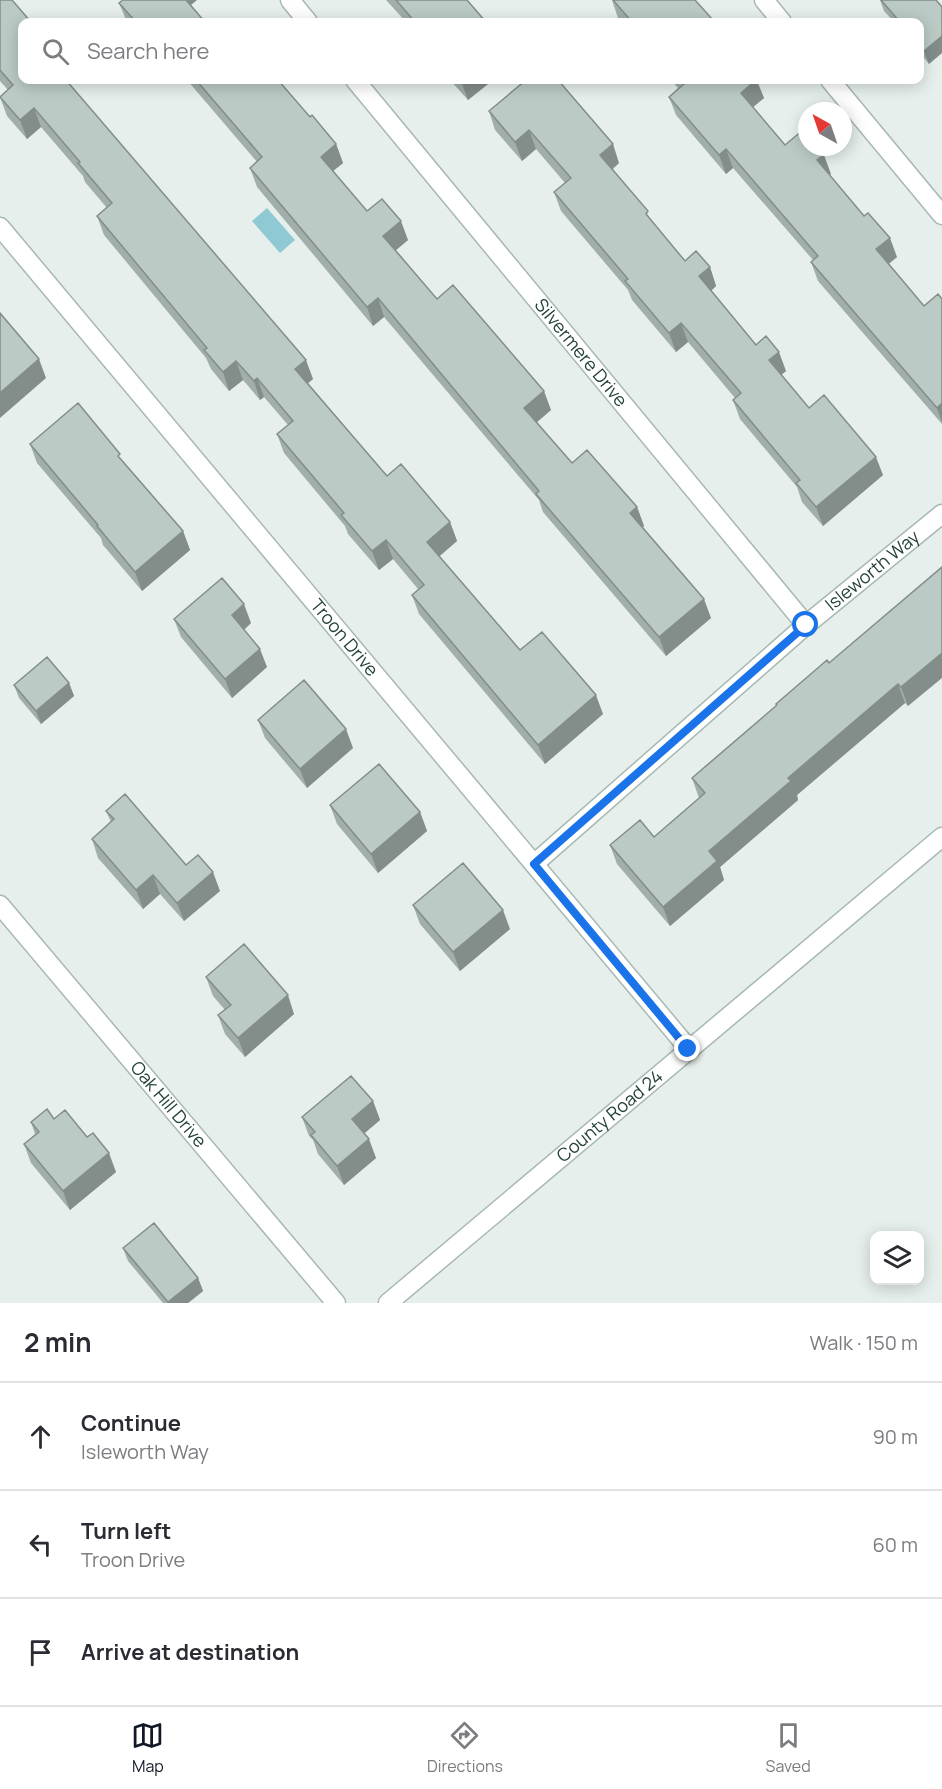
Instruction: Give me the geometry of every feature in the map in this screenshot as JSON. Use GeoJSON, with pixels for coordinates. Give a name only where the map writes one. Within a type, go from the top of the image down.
{"type":"FeatureCollection","features":[{"type":"Feature","properties":{"kind":"street"},"geometry":{"type":"LineString","coordinates":[[290,0],[305,18]]}},
{"type":"Feature","properties":{"kind":"street"},"geometry":{"type":"LineString","coordinates":[[764,0],[779,18]]}},
{"type":"Feature","properties":{"kind":"street","name":"Silvermere Drive"},"geometry":{"type":"LineString","coordinates":[[358,84],[806,625]]}},
{"type":"Feature","properties":{"kind":"street"},"geometry":{"type":"LineString","coordinates":[[833,84],[942,214]]}},
{"type":"Feature","properties":{"kind":"street","name":"Troon Drive"},"geometry":{"type":"LineString","coordinates":[[0,227],[688,1049]]}},
{"type":"Feature","properties":{"kind":"street","name":"Isleworth Way"},"geometry":{"type":"LineString","coordinates":[[534,864],[806,625],[942,514]]}},
{"type":"Feature","properties":{"kind":"street","name":"County Road 24"},"geometry":{"type":"LineString","coordinates":[[388,1303],[942,837]]}},
{"type":"Feature","properties":{"kind":"street","name":"Oak Hill Drive"},"geometry":{"type":"LineString","coordinates":[[0,905],[336,1303]]}},
{"type":"Feature","properties":{"kind":"water"},"geometry":{"type":"Polygon","coordinates":[[[267,208],[295,240],[280,253],[252,221],[267,208]]]}},
{"type":"Feature","properties":{"kind":"building"},"geometry":{"type":"Polygon","coordinates":[[[0,0],[12,0],[28,18],[18,18],[18,84],[69,84],[306,360],[295,369],[387,476],[401,464],[450,522],[427,542],[520,650],[542,632],[596,695],[538,745],[412,595],[424,585],[386,540],[372,551],[341,515],[344,513],[277,434],[293,421],[257,378],[254,381],[236,361],[223,372],[204,350],[207,348],[97,216],[112,203],[78,163],[80,162],[34,108],[20,120],[0,97],[13,85],[0,70],[0,0]]]}},
{"type":"Feature","properties":{"kind":"building"},"geometry":{"type":"Polygon","coordinates":[[[123,0],[186,0],[202,18],[132,18],[119,3],[123,0]]]}},
{"type":"Feature","properties":{"kind":"building"},"geometry":{"type":"Polygon","coordinates":[[[396,0],[467,0],[483,18],[412,18],[396,0]]]}},
{"type":"Feature","properties":{"kind":"building"},"geometry":{"type":"Polygon","coordinates":[[[613,0],[695,0],[711,18],[629,18],[613,0]]]}},
{"type":"Feature","properties":{"kind":"building"},"geometry":{"type":"Polygon","coordinates":[[[881,0],[936,0],[942,7],[942,36],[924,51],[924,18],[897,18],[881,0]]]}},
{"type":"Feature","properties":{"kind":"building"},"geometry":{"type":"Polygon","coordinates":[[[199,84],[281,84],[310,117],[312,115],[336,144],[321,157],[367,211],[382,199],[401,221],[383,236],[437,299],[453,285],[544,391],[524,408],[572,463],[587,450],[637,507],[630,513],[704,599],[659,637],[536,494],[539,491],[378,298],[367,307],[250,168],[262,157],[199,84]]]}},
{"type":"Feature","properties":{"kind":"building"},"geometry":{"type":"Polygon","coordinates":[[[521,84],[561,84],[613,144],[600,155],[648,211],[646,214],[685,261],[696,251],[710,267],[699,276],[756,345],[766,336],[779,352],[769,360],[809,408],[824,395],[876,457],[816,507],[796,483],[800,480],[733,400],[741,393],[681,323],[669,333],[625,281],[628,279],[554,192],[571,178],[529,130],[515,142],[489,111],[521,84]]]}},
{"type":"Feature","properties":{"kind":"building"},"geometry":{"type":"Polygon","coordinates":[[[684,84],[751,84],[741,93],[785,145],[798,134],[798,156],[823,156],[817,160],[864,216],[868,213],[890,238],[876,249],[924,306],[938,294],[942,299],[942,403],[937,408],[811,262],[818,256],[726,149],[719,155],[669,97],[684,84]]]}},
{"type":"Feature","properties":{"kind":"building"},"geometry":{"type":"Polygon","coordinates":[[[0,313],[39,359],[0,393],[0,313]]]}},
{"type":"Feature","properties":{"kind":"building"},"geometry":{"type":"Polygon","coordinates":[[[78,403],[120,454],[118,456],[183,531],[135,572],[30,444],[78,403]]]}},
{"type":"Feature","properties":{"kind":"building"},"geometry":{"type":"Polygon","coordinates":[[[942,567],[942,653],[901,687],[898,684],[788,778],[791,781],[709,851],[717,861],[663,907],[610,845],[640,820],[654,837],[705,793],[692,778],[827,660],[829,663],[942,567]]]}},
{"type":"Feature","properties":{"kind":"building"},"geometry":{"type":"Polygon","coordinates":[[[222,578],[244,604],[232,615],[260,649],[225,679],[174,619],[222,578]]]}},
{"type":"Feature","properties":{"kind":"building"},"geometry":{"type":"Polygon","coordinates":[[[47,657],[69,683],[36,711],[14,685],[47,657]]]}},
{"type":"Feature","properties":{"kind":"building"},"geometry":{"type":"Polygon","coordinates":[[[304,680],[346,729],[300,769],[258,720],[304,680]]]}},
{"type":"Feature","properties":{"kind":"building"},"geometry":{"type":"Polygon","coordinates":[[[379,764],[420,812],[371,854],[330,805],[379,764]]]}},
{"type":"Feature","properties":{"kind":"building"},"geometry":{"type":"Polygon","coordinates":[[[125,794],[186,865],[198,855],[213,872],[177,903],[153,875],[136,890],[92,839],[114,819],[106,811],[125,794]]]}},
{"type":"Feature","properties":{"kind":"building"},"geometry":{"type":"Polygon","coordinates":[[[463,863],[503,910],[453,952],[413,905],[463,863]]]}},
{"type":"Feature","properties":{"kind":"building"},"geometry":{"type":"Polygon","coordinates":[[[244,944],[288,995],[238,1038],[218,1015],[231,1005],[206,977],[244,944]]]}},
{"type":"Feature","properties":{"kind":"building"},"geometry":{"type":"Polygon","coordinates":[[[351,1076],[373,1101],[352,1119],[369,1139],[337,1166],[311,1135],[315,1132],[302,1117],[351,1076]]]}},
{"type":"Feature","properties":{"kind":"building"},"geometry":{"type":"Polygon","coordinates":[[[47,1109],[54,1119],[65,1110],[87,1137],[93,1133],[109,1153],[63,1191],[24,1144],[39,1132],[31,1122],[47,1109]]]}},
{"type":"Feature","properties":{"kind":"building"},"geometry":{"type":"Polygon","coordinates":[[[154,1223],[198,1278],[168,1302],[123,1248],[154,1223]]]}},
{"type":"Feature","properties":{"kind":"route"},"geometry":{"type":"LineString","coordinates":[[688,1049],[534,864],[806,625]]}}]}
